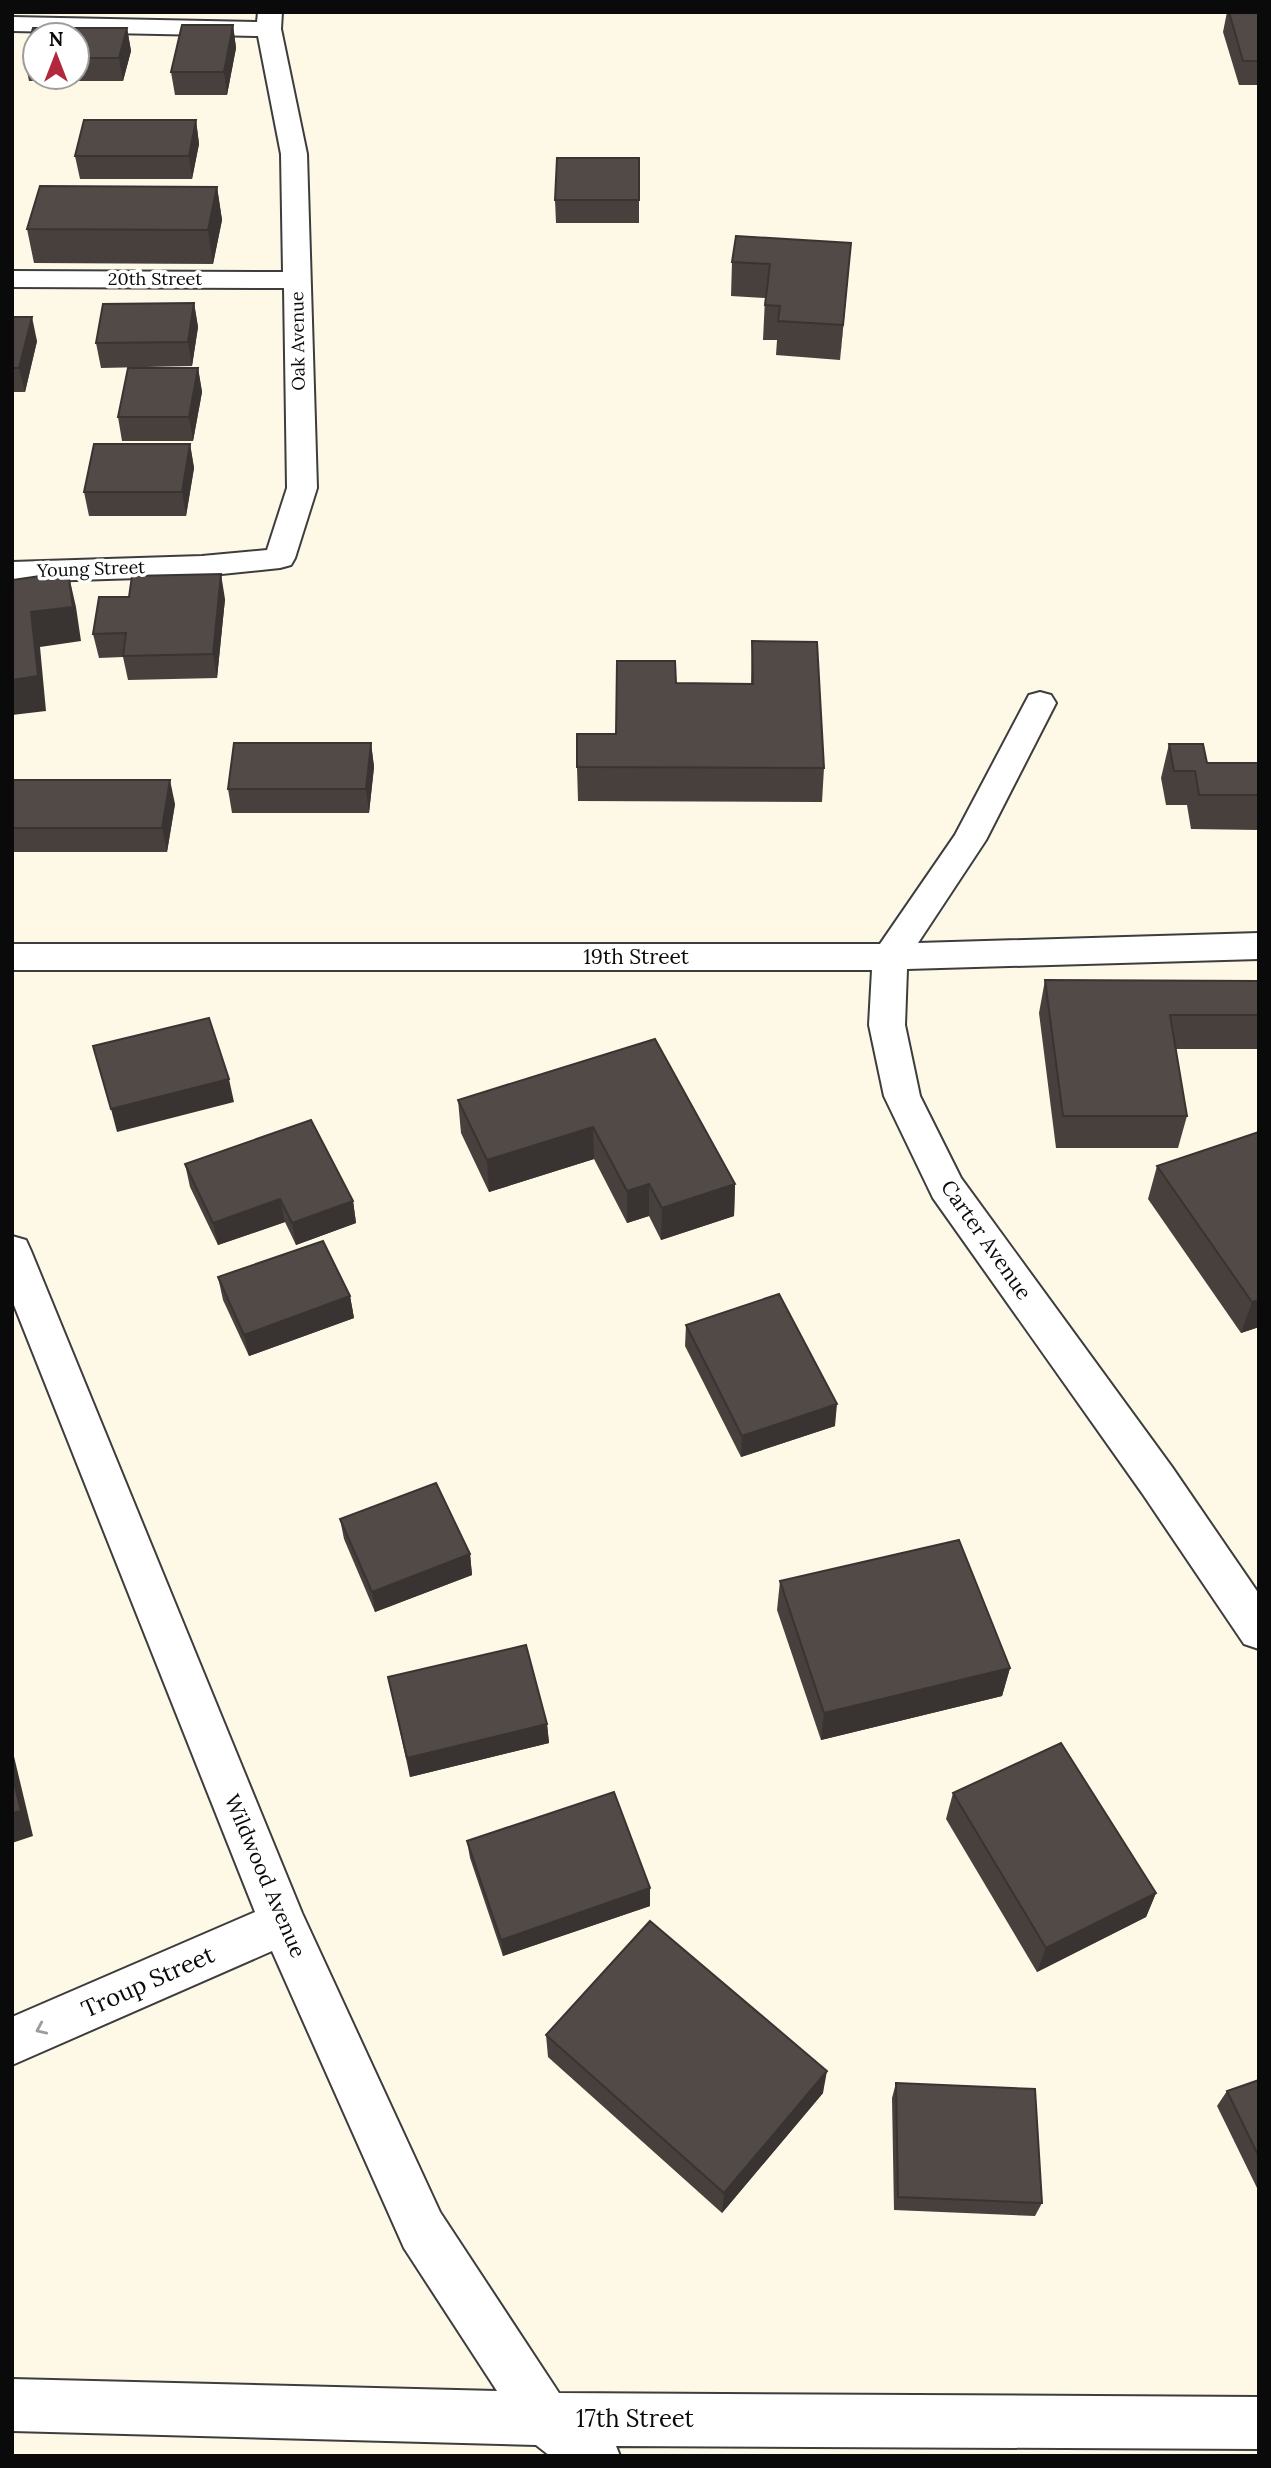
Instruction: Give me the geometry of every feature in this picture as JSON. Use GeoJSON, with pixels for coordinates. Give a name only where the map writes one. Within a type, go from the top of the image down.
{"type":"FeatureCollection","features":[{"type":"Feature","properties":{"kind":"street"},"geometry":{"type":"LineString","coordinates":[[12,24],[270,21]]}},
{"type":"Feature","properties":{"kind":"street","name":"Oak Avenue"},"geometry":{"type":"LineString","coordinates":[[170,566],[281,558],[302,488],[294,154],[270,21]]}},
{"type":"Feature","properties":{"kind":"street","name":"20th Street"},"geometry":{"type":"LineString","coordinates":[[12,279],[297,280]]}},
{"type":"Feature","properties":{"kind":"street","name":"Young Street"},"geometry":{"type":"LineString","coordinates":[[12,572],[170,566]]}},
{"type":"Feature","properties":{"kind":"street"},"geometry":{"type":"LineString","coordinates":[[890,957],[969,839],[1040,704]]}},
{"type":"Feature","properties":{"kind":"street","name":"19th Street"},"geometry":{"type":"LineString","coordinates":[[12,957],[890,957],[1259,946]]}},
{"type":"Feature","properties":{"kind":"street","name":"Carter Avenue"},"geometry":{"type":"LineString","coordinates":[[890,957],[887,1025],[902,1096],[946,1187],[1157,1480],[1259,1630]]}},
{"type":"Feature","properties":{"kind":"street","name":"Wildwood Avenue"},"geometry":{"type":"LineString","coordinates":[[12,1251],[283,1923],[422,2230],[545,2419],[594,2456]]}},
{"type":"Feature","properties":{"kind":"street","name":"Troup Street"},"geometry":{"type":"LineString","coordinates":[[12,2041],[283,1923]]}},
{"type":"Feature","properties":{"kind":"street","name":"17th Street"},"geometry":{"type":"LineString","coordinates":[[12,2405],[545,2419],[1259,2423]]}},
{"type":"Feature","properties":{"kind":"building"},"geometry":{"type":"Polygon","coordinates":[[[1229,12],[1259,12],[1259,61],[1243,61],[1229,12]]]}},
{"type":"Feature","properties":{"kind":"building"},"geometry":{"type":"Polygon","coordinates":[[[182,25],[233,25],[224,72],[171,72],[182,25]]]}},
{"type":"Feature","properties":{"kind":"building"},"geometry":{"type":"Polygon","coordinates":[[[91,28],[127,28],[119,58],[91,58],[91,28]]]}},
{"type":"Feature","properties":{"kind":"building"},"geometry":{"type":"Polygon","coordinates":[[[84,120],[196,120],[189,156],[75,156],[84,120]]]}},
{"type":"Feature","properties":{"kind":"building"},"geometry":{"type":"Polygon","coordinates":[[[557,158],[639,158],[639,200],[555,200],[557,158]]]}},
{"type":"Feature","properties":{"kind":"building"},"geometry":{"type":"Polygon","coordinates":[[[40,186],[217,187],[208,230],[27,229],[40,186]]]}},
{"type":"Feature","properties":{"kind":"building"},"geometry":{"type":"Polygon","coordinates":[[[736,236],[851,243],[843,325],[778,321],[780,306],[765,305],[770,264],[732,262],[736,236]]]}},
{"type":"Feature","properties":{"kind":"building"},"geometry":{"type":"Polygon","coordinates":[[[194,303],[188,342],[96,343],[103,304],[194,303]]]}},
{"type":"Feature","properties":{"kind":"building"},"geometry":{"type":"Polygon","coordinates":[[[12,317],[32,317],[19,368],[12,368],[12,317]]]}},
{"type":"Feature","properties":{"kind":"building"},"geometry":{"type":"Polygon","coordinates":[[[128,368],[198,368],[189,417],[118,417],[128,368]]]}},
{"type":"Feature","properties":{"kind":"building"},"geometry":{"type":"Polygon","coordinates":[[[94,444],[190,444],[182,492],[84,492],[94,444]]]}},
{"type":"Feature","properties":{"kind":"building"},"geometry":{"type":"Polygon","coordinates":[[[68,572],[73,607],[31,612],[38,676],[12,680],[12,580],[68,572]]]}},
{"type":"Feature","properties":{"kind":"building"},"geometry":{"type":"Polygon","coordinates":[[[221,574],[213,654],[123,656],[126,633],[93,634],[99,597],[129,597],[132,576],[221,574]]]}},
{"type":"Feature","properties":{"kind":"building"},"geometry":{"type":"Polygon","coordinates":[[[752,641],[817,642],[824,768],[577,767],[577,734],[616,734],[617,661],[675,661],[676,683],[753,684],[752,641]]]}},
{"type":"Feature","properties":{"kind":"building"},"geometry":{"type":"Polygon","coordinates":[[[234,743],[371,743],[366,789],[228,789],[234,743]]]}},
{"type":"Feature","properties":{"kind":"building"},"geometry":{"type":"Polygon","coordinates":[[[1169,744],[1203,744],[1207,763],[1259,763],[1259,795],[1199,795],[1195,771],[1174,771],[1169,744]]]}},
{"type":"Feature","properties":{"kind":"building"},"geometry":{"type":"Polygon","coordinates":[[[12,780],[170,780],[162,828],[12,828],[12,780]]]}},
{"type":"Feature","properties":{"kind":"building"},"geometry":{"type":"Polygon","coordinates":[[[1045,980],[1259,981],[1259,1015],[1170,1015],[1187,1116],[1063,1116],[1045,980]]]}},
{"type":"Feature","properties":{"kind":"building"},"geometry":{"type":"Polygon","coordinates":[[[209,1018],[229,1079],[111,1109],[93,1046],[209,1018]]]}},
{"type":"Feature","properties":{"kind":"building"},"geometry":{"type":"Polygon","coordinates":[[[655,1039],[735,1184],[662,1208],[649,1184],[627,1191],[593,1127],[487,1160],[458,1100],[655,1039]]]}},
{"type":"Feature","properties":{"kind":"building"},"geometry":{"type":"Polygon","coordinates":[[[311,1120],[353,1201],[292,1223],[280,1199],[213,1223],[185,1164],[311,1120]]]}},
{"type":"Feature","properties":{"kind":"building"},"geometry":{"type":"Polygon","coordinates":[[[1259,1132],[1259,1300],[1252,1302],[1157,1166],[1259,1132]]]}},
{"type":"Feature","properties":{"kind":"building"},"geometry":{"type":"Polygon","coordinates":[[[323,1241],[350,1296],[244,1335],[218,1277],[323,1241]]]}},
{"type":"Feature","properties":{"kind":"building"},"geometry":{"type":"Polygon","coordinates":[[[779,1294],[837,1404],[742,1436],[686,1325],[779,1294]]]}},
{"type":"Feature","properties":{"kind":"building"},"geometry":{"type":"Polygon","coordinates":[[[436,1483],[470,1554],[372,1592],[340,1519],[436,1483]]]}},
{"type":"Feature","properties":{"kind":"building"},"geometry":{"type":"Polygon","coordinates":[[[959,1540],[1010,1668],[824,1713],[780,1581],[959,1540]]]}},
{"type":"Feature","properties":{"kind":"building"},"geometry":{"type":"Polygon","coordinates":[[[526,1645],[547,1724],[407,1758],[388,1677],[526,1645]]]}},
{"type":"Feature","properties":{"kind":"building"},"geometry":{"type":"Polygon","coordinates":[[[1061,1743],[1156,1893],[1046,1948],[953,1793],[1061,1743]]]}},
{"type":"Feature","properties":{"kind":"building"},"geometry":{"type":"Polygon","coordinates":[[[12,1774],[21,1811],[12,1813],[12,1774]]]}},
{"type":"Feature","properties":{"kind":"building"},"geometry":{"type":"Polygon","coordinates":[[[614,1792],[650,1888],[501,1940],[467,1841],[614,1792]]]}},
{"type":"Feature","properties":{"kind":"building"},"geometry":{"type":"Polygon","coordinates":[[[650,1921],[827,2071],[724,2193],[546,2035],[650,1921]]]}},
{"type":"Feature","properties":{"kind":"building"},"geometry":{"type":"Polygon","coordinates":[[[1259,2080],[1259,2157],[1227,2091],[1259,2080]]]}},
{"type":"Feature","properties":{"kind":"building"},"geometry":{"type":"Polygon","coordinates":[[[896,2083],[1035,2089],[1042,2203],[898,2197],[896,2083]]]}}]}
